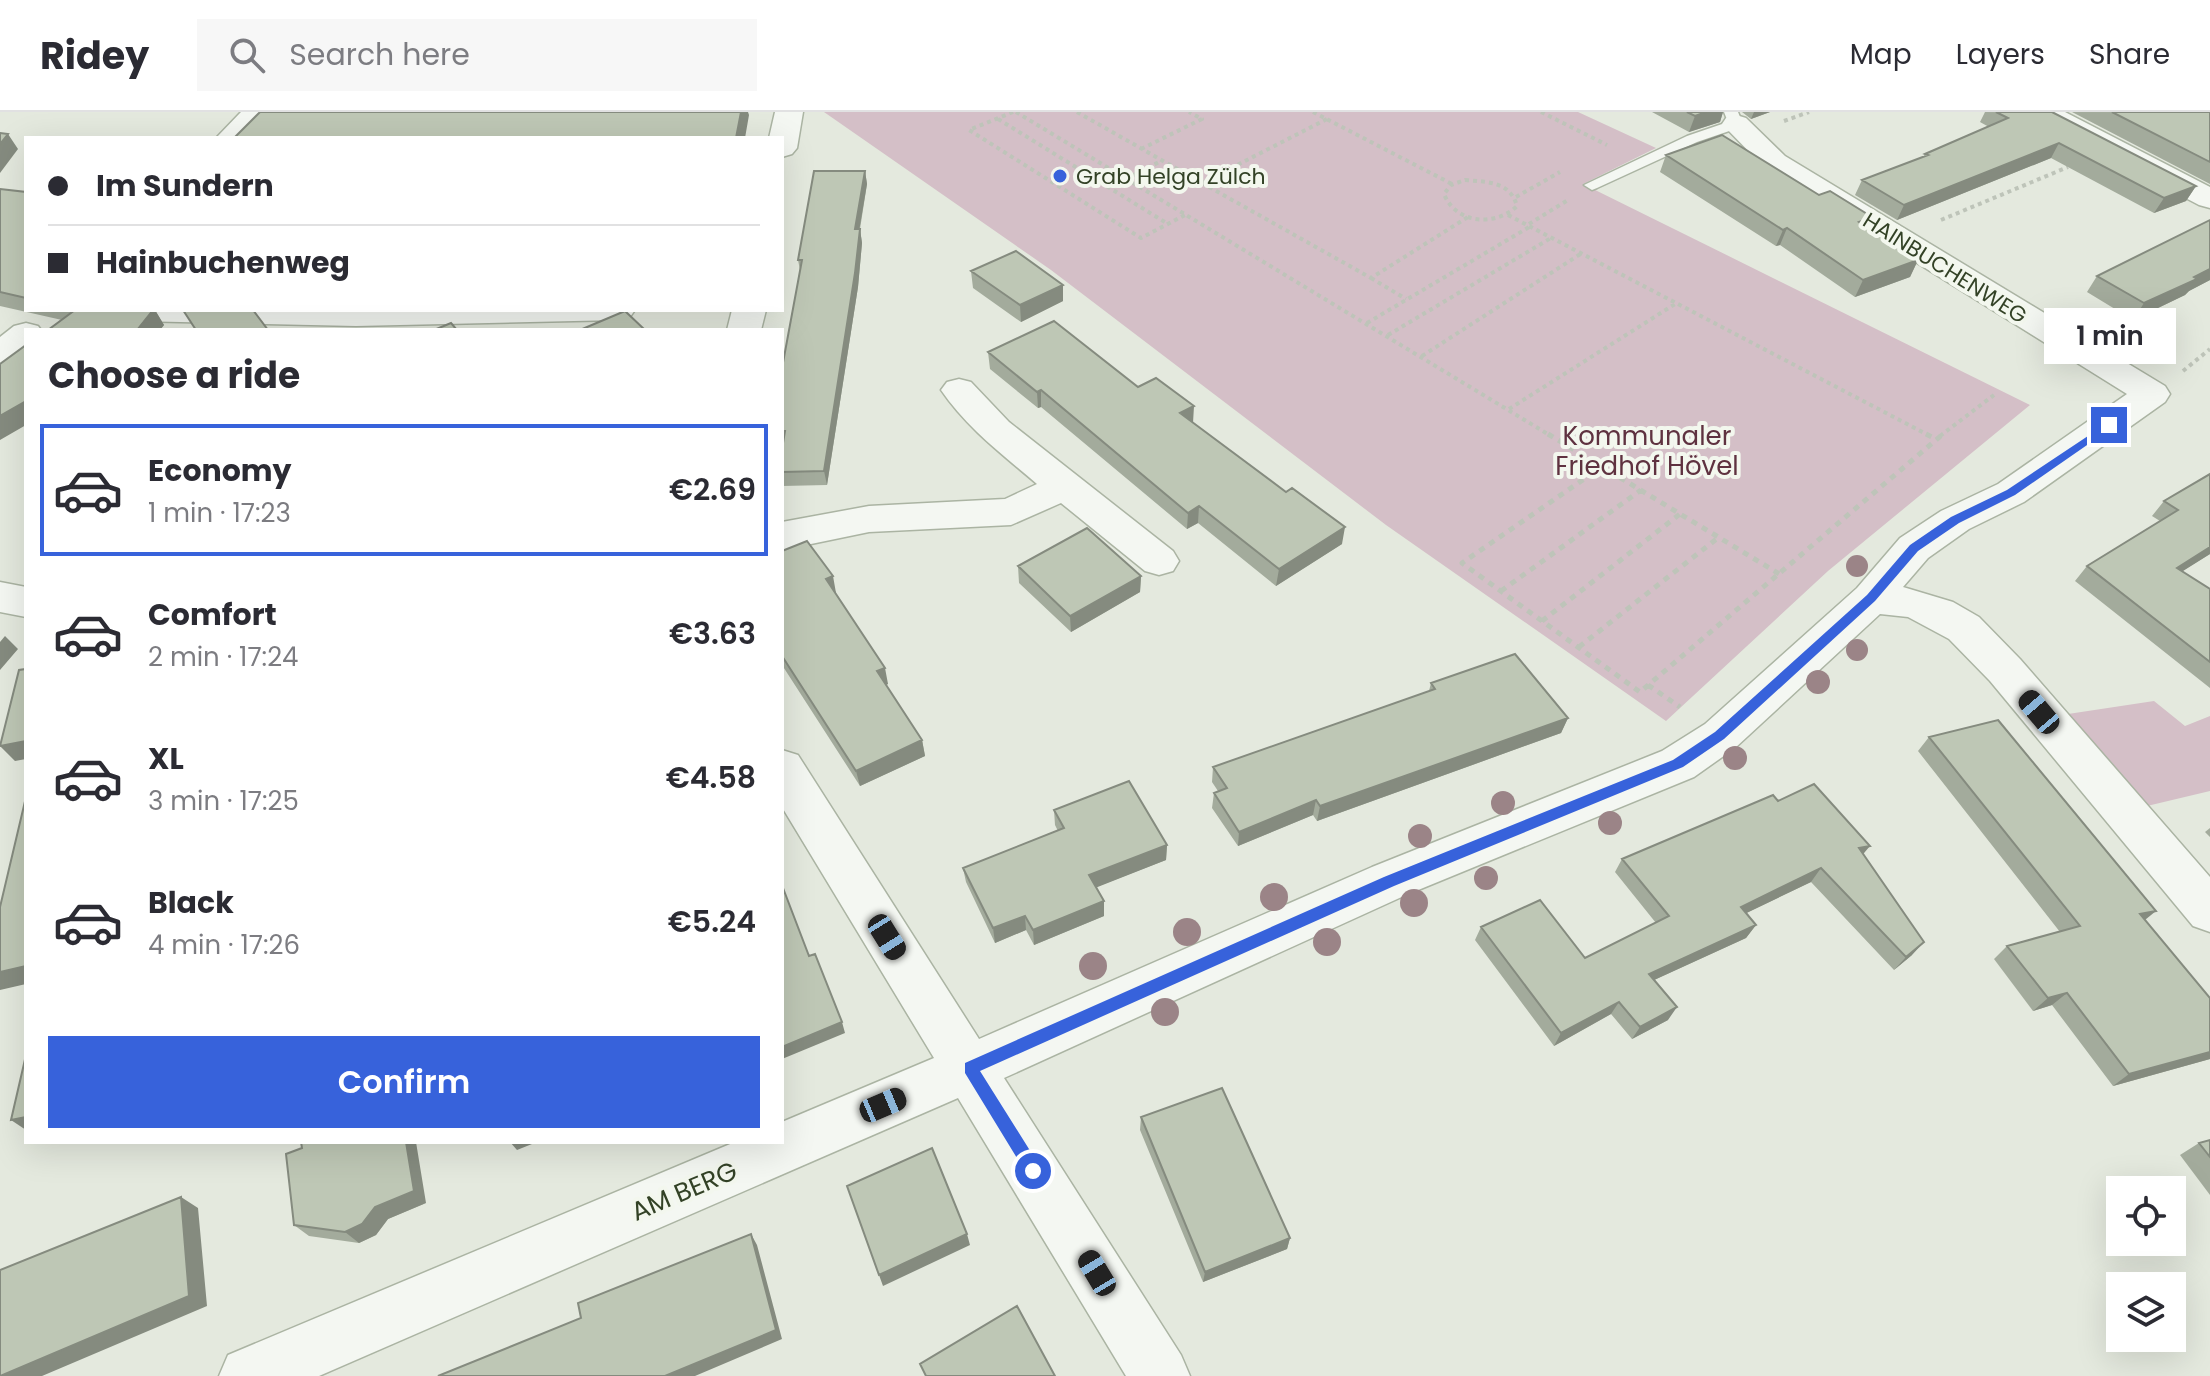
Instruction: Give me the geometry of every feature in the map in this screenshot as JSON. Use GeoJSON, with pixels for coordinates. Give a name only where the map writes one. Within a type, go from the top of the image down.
{"type":"FeatureCollection","features":[{"type":"Feature","properties":{"kind":"street"},"geometry":{"type":"LineString","coordinates":[[233,136],[257,112]]}},
{"type":"Feature","properties":{"kind":"street"},"geometry":{"type":"LineString","coordinates":[[784,138],[789,112]]}},
{"type":"Feature","properties":{"kind":"street"},"geometry":{"type":"LineString","coordinates":[[2043,112],[2210,199]]}},
{"type":"Feature","properties":{"kind":"street","name":"HAINBUCHENWEG"},"geometry":{"type":"LineString","coordinates":[[1733,118],[1775,162],[2152,394],[2011,493],[1955,520],[1914,548],[1871,598]]}},
{"type":"Feature","properties":{"kind":"street"},"geometry":{"type":"LineString","coordinates":[[32,328],[50,312]]}},
{"type":"Feature","properties":{"kind":"street"},"geometry":{"type":"LineString","coordinates":[[151,312],[293,317],[569,312]]}},
{"type":"Feature","properties":{"kind":"street"},"geometry":{"type":"LineString","coordinates":[[0,354],[24,335]]}},
{"type":"Feature","properties":{"kind":"street"},"geometry":{"type":"LineString","coordinates":[[959,390],[996,430],[1159,561]]}},
{"type":"Feature","properties":{"kind":"street"},"geometry":{"type":"LineString","coordinates":[[784,536],[869,519],[1011,512],[1064,486]]}},
{"type":"Feature","properties":{"kind":"street"},"geometry":{"type":"LineString","coordinates":[[0,597],[24,602]]}},
{"type":"Feature","properties":{"kind":"street"},"geometry":{"type":"LineString","coordinates":[[1871,598],[1912,603],[1939,613],[1964,628],[2005,670],[2210,911]]}},
{"type":"Feature","properties":{"kind":"street","name":"AM BERG"},"geometry":{"type":"LineString","coordinates":[[249,1376],[970,1068],[1389,881],[1678,764],[1720,736],[1871,598]]}},
{"type":"Feature","properties":{"kind":"street"},"geometry":{"type":"LineString","coordinates":[[784,771],[1160,1376]]}},
{"type":"Feature","properties":{"kind":"lane"},"geometry":{"type":"LineString","coordinates":[[1592,185],[1733,118]]}},
{"type":"Feature","properties":{"kind":"path"},"geometry":{"type":"LineString","coordinates":[[1185,215],[1141,238],[969,130],[1014,112],[1422,356],[1781,575]]}},
{"type":"Feature","properties":{"kind":"path"},"geometry":{"type":"LineString","coordinates":[[1077,112],[1406,299]]}},
{"type":"Feature","properties":{"kind":"path"},"geometry":{"type":"LineString","coordinates":[[1141,149],[1202,119],[1189,112]]}},
{"type":"Feature","properties":{"kind":"path"},"geometry":{"type":"LineString","coordinates":[[1313,112],[1452,184]]}},
{"type":"Feature","properties":{"kind":"path"},"geometry":{"type":"LineString","coordinates":[[1541,112],[1608,144],[1595,151]]}},
{"type":"Feature","properties":{"kind":"path"},"geometry":{"type":"LineString","coordinates":[[997,119],[1168,224]]}},
{"type":"Feature","properties":{"kind":"path"},"geometry":{"type":"LineString","coordinates":[[1202,183],[1327,119]]}},
{"type":"Feature","properties":{"kind":"path"},"geometry":{"type":"LineString","coordinates":[[1939,221],[2114,149]]}},
{"type":"Feature","properties":{"kind":"path"},"geometry":{"type":"LineString","coordinates":[[1126,179],[1162,161]]}},
{"type":"Feature","properties":{"kind":"path"},"geometry":{"type":"LineString","coordinates":[[1516,197],[1569,167]]}},
{"type":"Feature","properties":{"kind":"path"},"geometry":{"type":"LineString","coordinates":[[1465,180],[1485,180],[1508,189],[1516,197],[1517,206],[1508,215],[1491,219],[1468,217],[1446,204],[1444,194],[1452,184],[1465,180]]}},
{"type":"Feature","properties":{"kind":"path"},"geometry":{"type":"LineString","coordinates":[[1367,323],[1592,185]]}},
{"type":"Feature","properties":{"kind":"path"},"geometry":{"type":"LineString","coordinates":[[1508,215],[1936,439]]}},
{"type":"Feature","properties":{"kind":"path"},"geometry":{"type":"LineString","coordinates":[[1371,278],[1468,217]]}},
{"type":"Feature","properties":{"kind":"path"},"geometry":{"type":"LineString","coordinates":[[1387,335],[1552,237]]}},
{"type":"Feature","properties":{"kind":"path"},"geometry":{"type":"LineString","coordinates":[[1422,356],[1582,253]]}},
{"type":"Feature","properties":{"kind":"path"},"geometry":{"type":"LineString","coordinates":[[1509,409],[1676,303]]}},
{"type":"Feature","properties":{"kind":"path"},"geometry":{"type":"LineString","coordinates":[[1603,466],[1462,563],[1640,692],[1781,575],[1936,439],[1994,395]]}},
{"type":"Feature","properties":{"kind":"path"},"geometry":{"type":"LineString","coordinates":[[1501,591],[1641,490]]}},
{"type":"Feature","properties":{"kind":"path"},"geometry":{"type":"LineString","coordinates":[[1542,621],[1680,514]]}},
{"type":"Feature","properties":{"kind":"path"},"geometry":{"type":"LineString","coordinates":[[1579,647],[1719,537]]}},
{"type":"Feature","properties":{"kind":"green space","name":"Kommunaler Friedhof Hövel"},"geometry":{"type":"Polygon","coordinates":[[[824,112],[1578,112],[1656,148],[1583,184],[2030,405],[1828,571],[1666,721],[1386,525],[1051,270],[824,112]]]}},
{"type":"Feature","properties":{"kind":"green space"},"geometry":{"type":"Polygon","coordinates":[[[2154,701],[2185,726],[2210,716],[2210,791],[2147,806],[2068,714],[2154,701]]]}},
{"type":"Feature","properties":{"kind":"building"},"geometry":{"type":"Polygon","coordinates":[[[260,112],[741,112],[736,136],[236,136],[260,112]]]}},
{"type":"Feature","properties":{"kind":"building"},"geometry":{"type":"Polygon","coordinates":[[[1996,112],[2052,112],[2196,186],[2164,198],[2059,143],[1904,205],[1862,180],[1928,155],[1925,154],[2008,118],[1996,112]]]}},
{"type":"Feature","properties":{"kind":"building"},"geometry":{"type":"Polygon","coordinates":[[[2112,112],[2210,112],[2210,162],[2112,112]]]}},
{"type":"Feature","properties":{"kind":"building"},"geometry":{"type":"Polygon","coordinates":[[[0,133],[8,134],[0,144],[0,133]]]}},
{"type":"Feature","properties":{"kind":"building"},"geometry":{"type":"Polygon","coordinates":[[[1722,135],[1819,195],[1830,191],[1872,217],[1859,222],[1918,260],[1863,280],[1787,228],[1783,230],[1666,155],[1722,135]]]}},
{"type":"Feature","properties":{"kind":"building"},"geometry":{"type":"Polygon","coordinates":[[[814,171],[865,171],[855,229],[860,229],[855,273],[824,471],[784,472],[784,357],[802,260],[798,260],[814,171]]]}},
{"type":"Feature","properties":{"kind":"building"},"geometry":{"type":"Polygon","coordinates":[[[0,189],[24,192],[24,298],[0,292],[0,189]]]}},
{"type":"Feature","properties":{"kind":"building"},"geometry":{"type":"Polygon","coordinates":[[[2210,220],[2210,269],[2194,277],[2197,279],[2144,303],[2097,276],[2210,220]]]}},
{"type":"Feature","properties":{"kind":"building"},"geometry":{"type":"Polygon","coordinates":[[[1016,251],[1063,285],[1020,305],[971,271],[1016,251]]]}},
{"type":"Feature","properties":{"kind":"building"},"geometry":{"type":"Polygon","coordinates":[[[72,312],[151,312],[139,328],[51,328],[72,312]]]}},
{"type":"Feature","properties":{"kind":"building"},"geometry":{"type":"Polygon","coordinates":[[[184,312],[254,312],[266,328],[195,328],[184,312]]]}},
{"type":"Feature","properties":{"kind":"building"},"geometry":{"type":"Polygon","coordinates":[[[626,312],[643,328],[585,328],[626,312]]]}},
{"type":"Feature","properties":{"kind":"building"},"geometry":{"type":"Polygon","coordinates":[[[1054,321],[1138,387],[1156,378],[1194,406],[1180,413],[1286,492],[1292,488],[1345,527],[1279,569],[1199,506],[1188,513],[1041,390],[1037,392],[988,352],[1054,321]]]}},
{"type":"Feature","properties":{"kind":"building"},"geometry":{"type":"Polygon","coordinates":[[[451,323],[455,328],[439,328],[451,323]]]}},
{"type":"Feature","properties":{"kind":"building"},"geometry":{"type":"Polygon","coordinates":[[[24,346],[24,402],[0,416],[0,364],[24,346]]]}},
{"type":"Feature","properties":{"kind":"building"},"geometry":{"type":"Polygon","coordinates":[[[2210,474],[2210,547],[2177,568],[2210,589],[2210,662],[2087,566],[2178,510],[2164,501],[2210,474]]]}},
{"type":"Feature","properties":{"kind":"building"},"geometry":{"type":"Polygon","coordinates":[[[1087,528],[1141,576],[1070,616],[1018,566],[1087,528]]]}},
{"type":"Feature","properties":{"kind":"building"},"geometry":{"type":"Polygon","coordinates":[[[807,541],[833,576],[826,579],[885,668],[877,671],[922,740],[856,771],[784,659],[784,550],[807,541]]]}},
{"type":"Feature","properties":{"kind":"building"},"geometry":{"type":"Polygon","coordinates":[[[1515,654],[1568,718],[1320,806],[1316,800],[1239,832],[1214,793],[1227,788],[1213,767],[1435,689],[1431,683],[1515,654]]]}},
{"type":"Feature","properties":{"kind":"building"},"geometry":{"type":"Polygon","coordinates":[[[24,669],[24,741],[0,746],[19,670],[24,669]]]}},
{"type":"Feature","properties":{"kind":"building"},"geometry":{"type":"Polygon","coordinates":[[[1998,720],[2156,911],[2140,914],[2210,998],[2210,1052],[2129,1074],[2067,993],[2048,998],[2007,946],[2080,926],[1929,737],[1998,720]]]}},
{"type":"Feature","properties":{"kind":"building"},"geometry":{"type":"Polygon","coordinates":[[[1129,781],[1167,845],[1089,875],[1104,901],[1033,930],[1025,916],[993,928],[963,868],[1064,828],[1054,810],[1129,781]]]}},
{"type":"Feature","properties":{"kind":"building"},"geometry":{"type":"Polygon","coordinates":[[[1814,784],[1870,846],[1859,848],[1924,942],[1906,957],[1821,868],[1741,907],[1756,925],[1649,974],[1677,1007],[1640,1027],[1619,1002],[1561,1033],[1481,927],[1540,900],[1585,958],[1669,916],[1622,859],[1773,795],[1778,801],[1814,784]]]}},
{"type":"Feature","properties":{"kind":"building"},"geometry":{"type":"Polygon","coordinates":[[[24,805],[24,966],[0,972],[0,907],[24,805]]]}},
{"type":"Feature","properties":{"kind":"building"},"geometry":{"type":"Polygon","coordinates":[[[784,891],[809,956],[815,954],[842,1022],[784,1046],[784,891]]]}},
{"type":"Feature","properties":{"kind":"building"},"geometry":{"type":"Polygon","coordinates":[[[24,1064],[24,1117],[11,1120],[24,1064]]]}},
{"type":"Feature","properties":{"kind":"building"},"geometry":{"type":"Polygon","coordinates":[[[1222,1088],[1290,1238],[1205,1272],[1141,1117],[1222,1088]]]}},
{"type":"Feature","properties":{"kind":"building"},"geometry":{"type":"Polygon","coordinates":[[[2210,1140],[2210,1157],[2199,1143],[2210,1140]]]}},
{"type":"Feature","properties":{"kind":"building"},"geometry":{"type":"Polygon","coordinates":[[[301,1144],[406,1144],[414,1191],[375,1207],[362,1224],[345,1232],[294,1225],[286,1154],[302,1148],[301,1144]]]}},
{"type":"Feature","properties":{"kind":"building"},"geometry":{"type":"Polygon","coordinates":[[[932,1148],[967,1234],[879,1275],[847,1186],[932,1148]]]}},
{"type":"Feature","properties":{"kind":"building"},"geometry":{"type":"Polygon","coordinates":[[[181,1197],[189,1296],[0,1376],[0,1270],[181,1197]]]}},
{"type":"Feature","properties":{"kind":"building"},"geometry":{"type":"Polygon","coordinates":[[[751,1234],[776,1330],[665,1376],[438,1376],[581,1318],[578,1303],[751,1234]]]}},
{"type":"Feature","properties":{"kind":"building"},"geometry":{"type":"Polygon","coordinates":[[[1017,1306],[1055,1376],[926,1376],[920,1364],[1017,1306]]]}},
{"type":"Feature","properties":{"kind":"place","name":"Grab Helga Zülch"},"geometry":{"type":"Point","coordinates":[1060,176]}},
{"type":"Feature","properties":{"kind":"route"},"geometry":{"type":"LineString","coordinates":[[1033,1171],[970,1068],[1389,881],[1678,764],[1720,736],[1871,598],[1914,548],[1955,520],[2011,493],[2109,425]]}}]}
